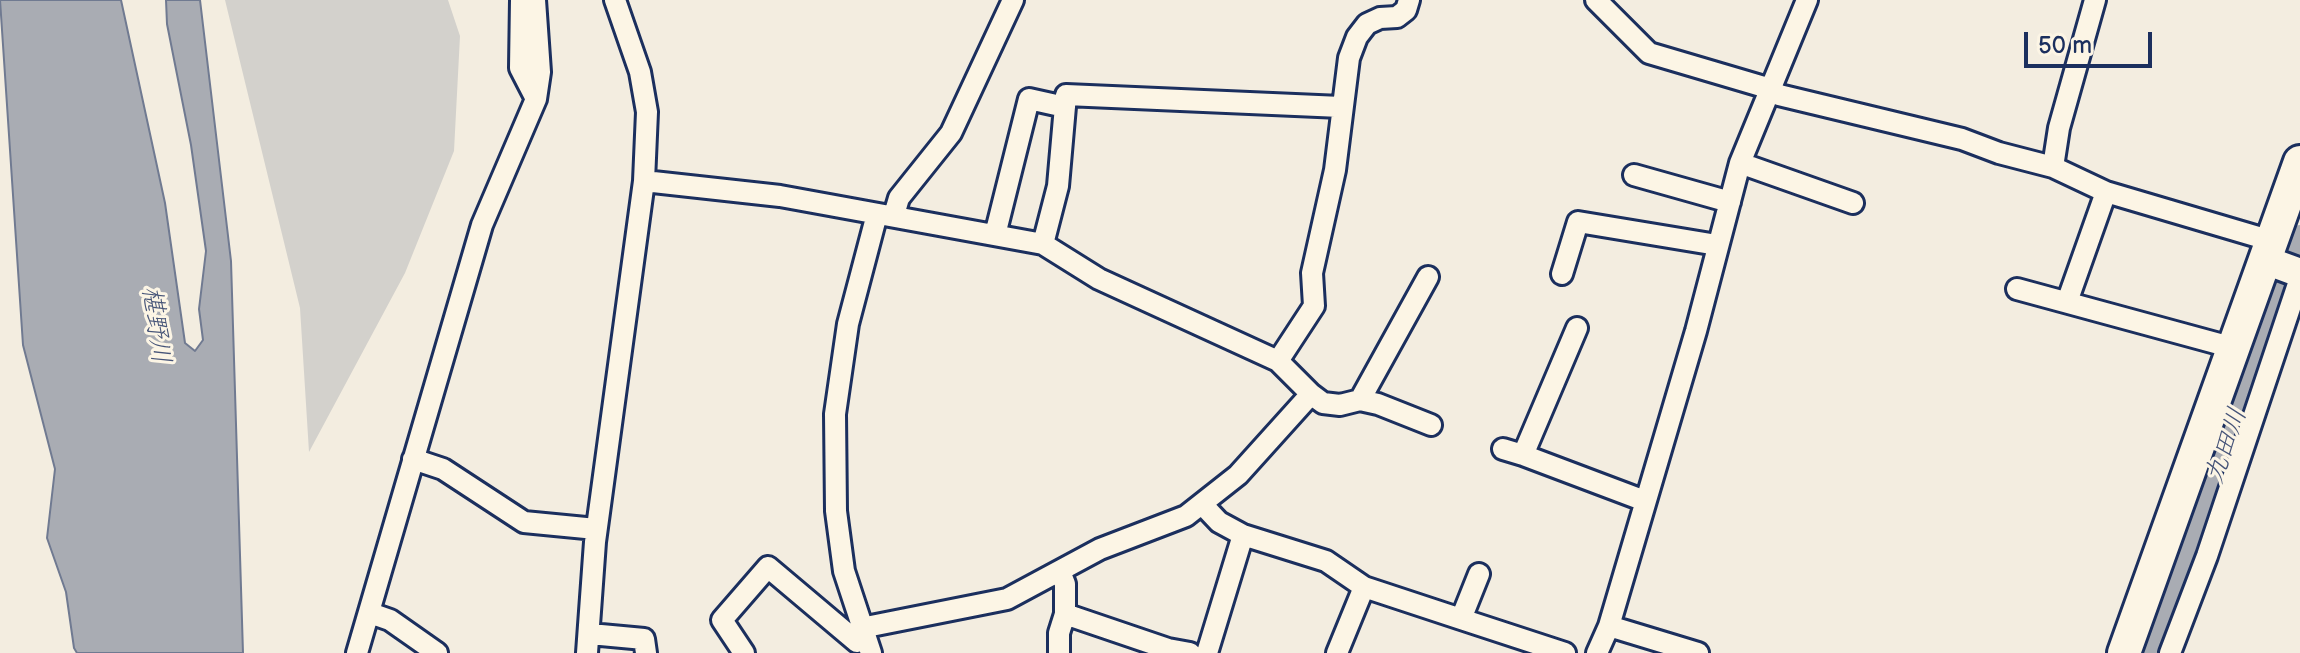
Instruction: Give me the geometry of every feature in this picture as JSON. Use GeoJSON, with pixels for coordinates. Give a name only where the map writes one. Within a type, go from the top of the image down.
{"type":"FeatureCollection","features":[{"type":"Feature","properties":{"kind":"main road"},"geometry":{"type":"LineString","coordinates":[[2124,653],[2234,348],[2283,263],[2300,162]]}},
{"type":"Feature","properties":{"kind":"street"},"geometry":{"type":"LineString","coordinates":[[521,0],[520,68],[536,99]]}},
{"type":"Feature","properties":{"kind":"street"},"geometry":{"type":"LineString","coordinates":[[357,653],[482,225],[536,99],[540,72],[535,0]]}},
{"type":"Feature","properties":{"kind":"street"},"geometry":{"type":"LineString","coordinates":[[615,0],[640,72],[647,112],[644,181],[596,529],[588,644],[644,639],[646,653]]}},
{"type":"Feature","properties":{"kind":"street"},"geometry":{"type":"LineString","coordinates":[[860,642],[844,571],[836,511],[835,414],[848,324],[885,215],[951,133],[1013,0]]}},
{"type":"Feature","properties":{"kind":"street"},"geometry":{"type":"LineString","coordinates":[[1278,361],[1314,306],[1312,273],[1335,170],[1349,58],[1357,37],[1367,24],[1380,18],[1397,17],[1406,10],[1409,0]]}},
{"type":"Feature","properties":{"kind":"street"},"geometry":{"type":"LineString","coordinates":[[1596,0],[1649,53],[1771,89],[1779,95],[1962,139],[1999,153],[2053,167],[2106,192],[2283,263],[2207,556],[2170,653]]}},
{"type":"Feature","properties":{"kind":"street"},"geometry":{"type":"LineString","coordinates":[[1597,653],[1609,626],[1696,331],[1740,163],[1807,0]]}},
{"type":"Feature","properties":{"kind":"street"},"geometry":{"type":"LineString","coordinates":[[2053,167],[2063,115],[2095,0]]}},
{"type":"Feature","properties":{"kind":"street"},"geometry":{"type":"LineString","coordinates":[[1043,244],[1058,186],[1066,95],[1341,107]]}},
{"type":"Feature","properties":{"kind":"street"},"geometry":{"type":"LineString","coordinates":[[995,235],[1029,99],[1065,107]]}},
{"type":"Feature","properties":{"kind":"street"},"geometry":{"type":"LineString","coordinates":[[1740,163],[1853,203]]}},
{"type":"Feature","properties":{"kind":"street"},"geometry":{"type":"LineString","coordinates":[[1634,175],[1730,202]]}},
{"type":"Feature","properties":{"kind":"street"},"geometry":{"type":"LineString","coordinates":[[644,181],[780,196],[1043,244],[1099,279],[1278,361],[1323,403],[1340,405],[1360,400],[1431,425]]}},
{"type":"Feature","properties":{"kind":"street"},"geometry":{"type":"LineString","coordinates":[[2067,302],[2106,192]]}},
{"type":"Feature","properties":{"kind":"street"},"geometry":{"type":"LineString","coordinates":[[1562,274],[1578,222],[1717,245]]}},
{"type":"Feature","properties":{"kind":"street"},"geometry":{"type":"LineString","coordinates":[[1360,400],[1428,277]]}},
{"type":"Feature","properties":{"kind":"street"},"geometry":{"type":"LineString","coordinates":[[2017,289],[2234,348]]}},
{"type":"Feature","properties":{"kind":"street"},"geometry":{"type":"LineString","coordinates":[[1523,455],[1577,328]]}},
{"type":"Feature","properties":{"kind":"street"},"geometry":{"type":"LineString","coordinates":[[860,642],[1007,599],[1100,549],[1186,516],[1238,475],[1311,394]]}},
{"type":"Feature","properties":{"kind":"street"},"geometry":{"type":"LineString","coordinates":[[1503,449],[1645,501]]}},
{"type":"Feature","properties":{"kind":"street"},"geometry":{"type":"LineString","coordinates":[[413,459],[443,469],[524,522],[596,529]]}},
{"type":"Feature","properties":{"kind":"street"},"geometry":{"type":"LineString","coordinates":[[1202,504],[1219,522],[1243,535],[1326,561],[1364,587],[1565,653]]}},
{"type":"Feature","properties":{"kind":"street"},"geometry":{"type":"LineString","coordinates":[[1207,653],[1243,535]]}},
{"type":"Feature","properties":{"kind":"street"},"geometry":{"type":"LineString","coordinates":[[744,653],[722,620],[768,567],[860,642]]}},
{"type":"Feature","properties":{"kind":"street"},"geometry":{"type":"LineString","coordinates":[[1059,653],[1059,633],[1065,614],[1065,584],[1060,571]]}},
{"type":"Feature","properties":{"kind":"street"},"geometry":{"type":"LineString","coordinates":[[1461,619],[1479,574]]}},
{"type":"Feature","properties":{"kind":"street"},"geometry":{"type":"LineString","coordinates":[[1337,653],[1364,587]]}},
{"type":"Feature","properties":{"kind":"street"},"geometry":{"type":"LineString","coordinates":[[370,613],[390,620],[437,653]]}},
{"type":"Feature","properties":{"kind":"street"},"geometry":{"type":"LineString","coordinates":[[1065,614],[1168,651],[1190,653]]}},
{"type":"Feature","properties":{"kind":"street"},"geometry":{"type":"LineString","coordinates":[[1609,626],[1698,653]]}},
{"type":"Feature","properties":{"kind":"shaded area"},"geometry":{"type":"Polygon","coordinates":[[[225,0],[448,0],[460,36],[454,151],[405,273],[309,452],[300,308],[225,0]]]}},
{"type":"Feature","properties":{"kind":"water","name":"椹野川"},"geometry":{"type":"Polygon","coordinates":[[[0,0],[121,0],[165,203],[185,343],[195,351],[203,340],[199,309],[206,251],[191,145],[167,24],[166,0],[200,0],[231,261],[243,653],[77,653],[74,648],[66,592],[47,538],[55,469],[23,345],[0,0]]]}},
{"type":"Feature","properties":{"kind":"waterway","name":"九田川"},"geometry":{"type":"LineString","coordinates":[[2155,653],[2300,240]]}}]}
